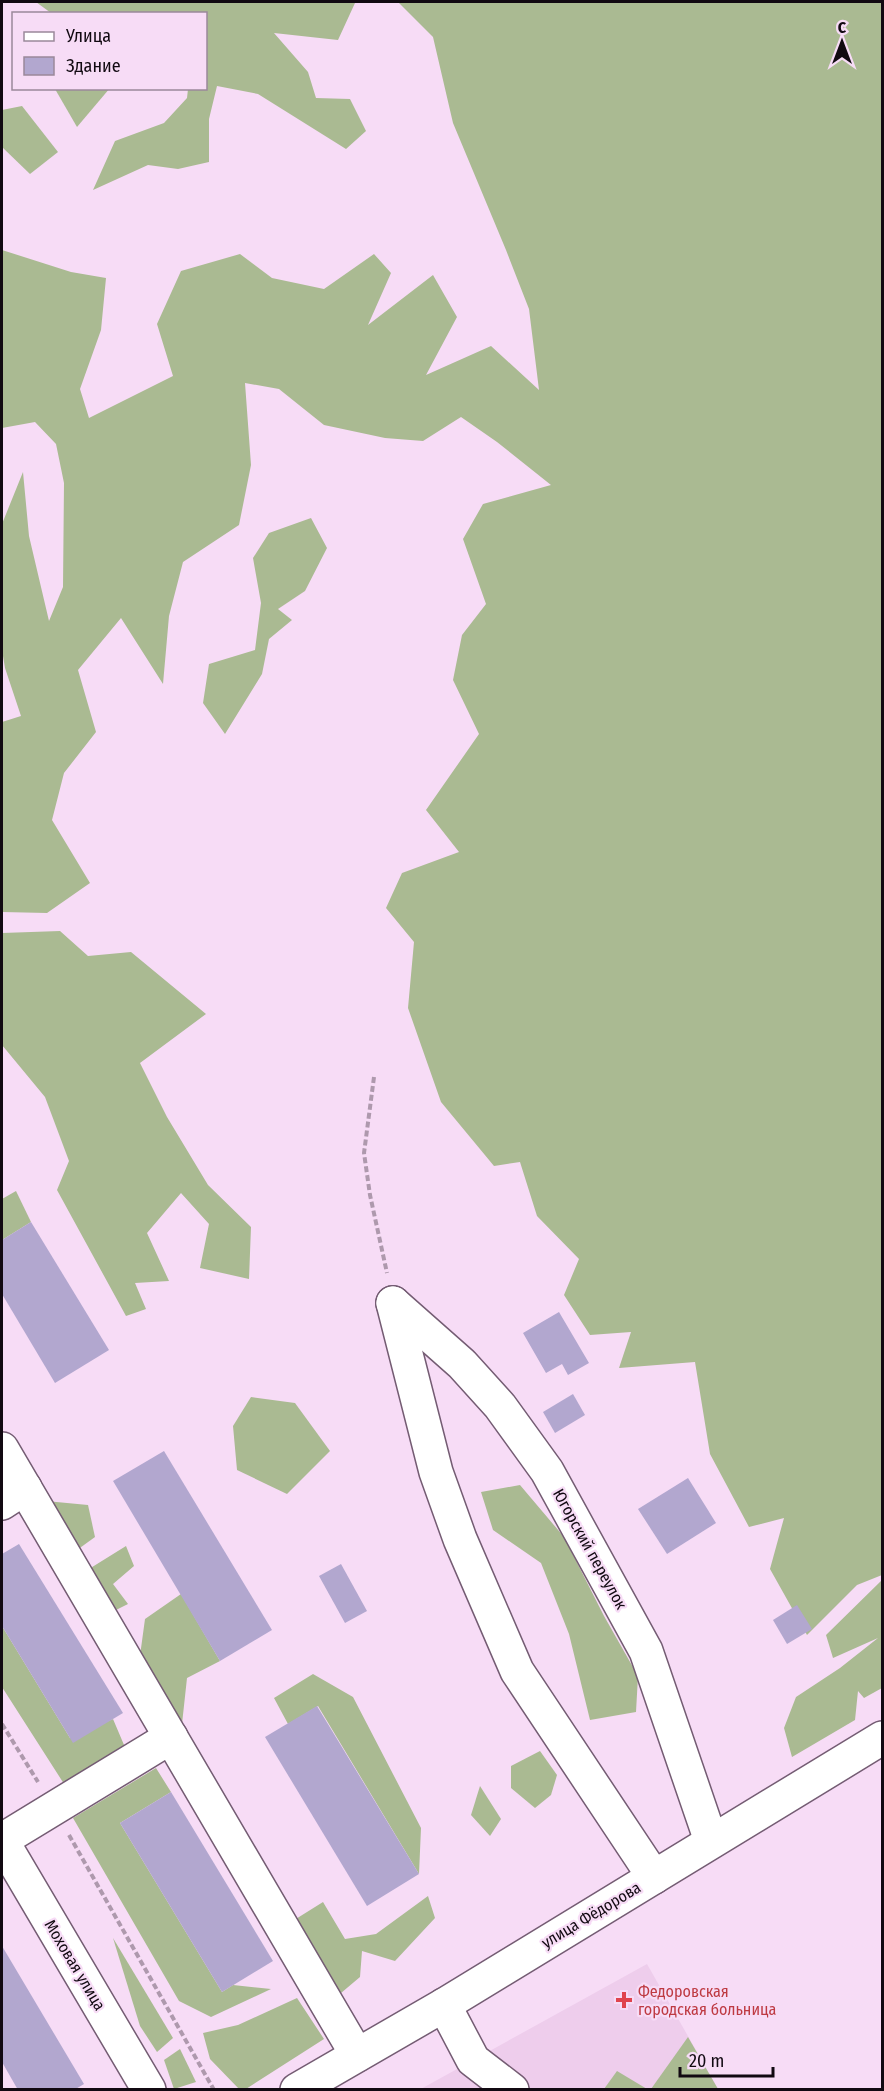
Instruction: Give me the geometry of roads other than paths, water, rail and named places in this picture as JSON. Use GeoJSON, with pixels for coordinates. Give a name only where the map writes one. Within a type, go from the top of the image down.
{"type":"FeatureCollection","features":[{"type":"Feature","properties":{"kind":"street","name":"Югорский переулок"},"geometry":{"type":"LineString","coordinates":[[654,1876],[517,1671],[460,1539],[436,1472],[393,1303],[462,1364],[500,1406],[547,1471],[646,1651],[711,1841]]}},
{"type":"Feature","properties":{"kind":"street"},"geometry":{"type":"LineString","coordinates":[[2,1449],[13,1495],[171,1737],[357,2055]]}},
{"type":"Feature","properties":{"kind":"street"},"geometry":{"type":"LineString","coordinates":[[2,1840],[171,1737]]}},
{"type":"Feature","properties":{"kind":"street","name":"улица Фёдорова"},"geometry":{"type":"LineString","coordinates":[[297,2090],[444,2005],[882,1738]]}},
{"type":"Feature","properties":{"kind":"street","name":"Моховая улица"},"geometry":{"type":"LineString","coordinates":[[2,1840],[149,2090]]}},
{"type":"Feature","properties":{"kind":"street"},"geometry":{"type":"LineString","coordinates":[[444,2005],[472,2060],[512,2090]]}},
{"type":"Feature","properties":{"kind":"place","name":"Федоровская городская больница"},"geometry":{"type":"Point","coordinates":[624,2000]}}]}
